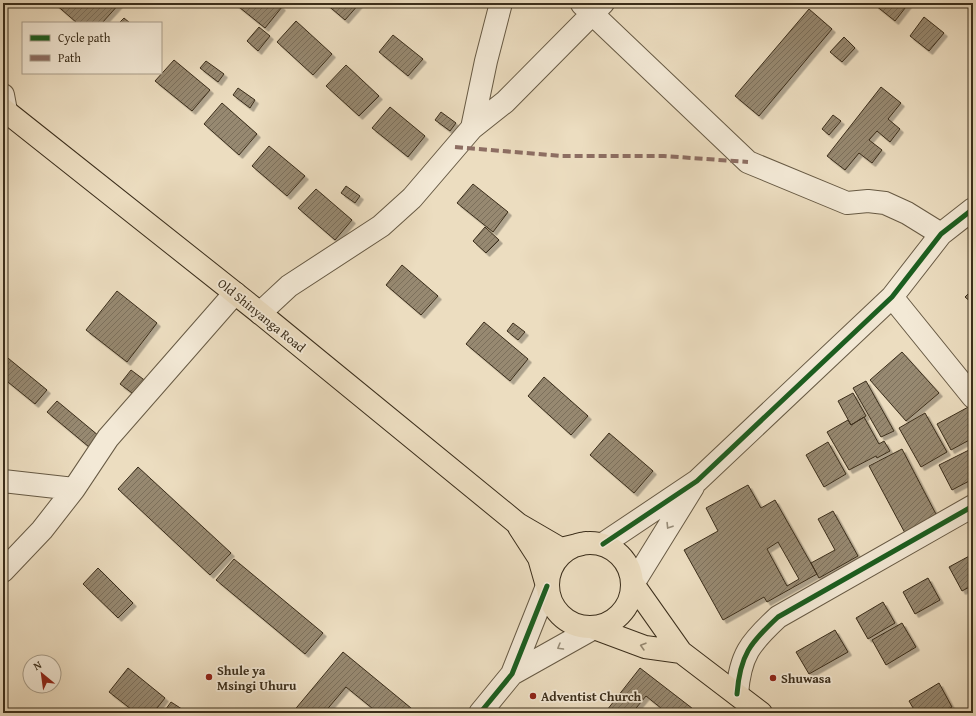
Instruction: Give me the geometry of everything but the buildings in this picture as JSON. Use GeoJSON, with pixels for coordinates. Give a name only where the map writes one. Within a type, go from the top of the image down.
{"type":"FeatureCollection","features":[{"type":"Feature","properties":{"kind":"main road","name":"Old Shinyanga Road"},"geometry":{"type":"LineString","coordinates":[[4,105],[518,524],[561,549],[595,544]]}},
{"type":"Feature","properties":{"kind":"main road","name":"Old Shinyanga Road"},"geometry":{"type":"LineString","coordinates":[[518,524],[539,558],[548,586],[551,603],[562,617],[577,626],[594,628],[645,648],[681,652]]}},
{"type":"Feature","properties":{"kind":"main road","name":"Old Shinyanga Road"},"geometry":{"type":"LineString","coordinates":[[548,586],[550,570],[559,556],[571,547],[595,544]]}},
{"type":"Feature","properties":{"kind":"main road"},"geometry":{"type":"LineString","coordinates":[[595,544],[618,553],[629,566],[633,584],[681,652],[761,713]]}},
{"type":"Feature","properties":{"kind":"main road"},"geometry":{"type":"LineString","coordinates":[[594,628],[610,623],[622,613],[630,599],[633,584]]}},
{"type":"Feature","properties":{"kind":"street"},"geometry":{"type":"LineString","coordinates":[[472,128],[501,3]]}},
{"type":"Feature","properties":{"kind":"street"},"geometry":{"type":"LineString","coordinates":[[260,313],[290,286],[381,226],[412,198],[472,128],[504,102],[592,6],[748,162],[847,203],[885,203],[907,213],[941,234]]}},
{"type":"Feature","properties":{"kind":"street"},"geometry":{"type":"LineString","coordinates":[[595,544],[697,481],[892,297],[941,234],[973,209]]}},
{"type":"Feature","properties":{"kind":"street"},"geometry":{"type":"LineString","coordinates":[[3,571],[42,530],[74,489],[108,438],[235,293]]}},
{"type":"Feature","properties":{"kind":"street"},"geometry":{"type":"LineString","coordinates":[[892,297],[973,397]]}},
{"type":"Feature","properties":{"kind":"street"},"geometry":{"type":"LineString","coordinates":[[3,481],[74,489]]}},
{"type":"Feature","properties":{"kind":"street"},"geometry":{"type":"LineString","coordinates":[[633,584],[697,481]]}},
{"type":"Feature","properties":{"kind":"street"},"geometry":{"type":"LineString","coordinates":[[737,694],[739,673],[744,657],[755,638],[778,617],[973,506]]}},
{"type":"Feature","properties":{"kind":"street"},"geometry":{"type":"LineString","coordinates":[[480,713],[512,674],[548,586]]}},
{"type":"Feature","properties":{"kind":"street"},"geometry":{"type":"LineString","coordinates":[[512,674],[594,628]]}},
{"type":"Feature","properties":{"kind":"marked path"},"geometry":{"type":"LineString","coordinates":[[455,147],[562,156],[664,156],[748,162]]}},
{"type":"Feature","properties":{"kind":"cycle path"},"geometry":{"type":"LineString","coordinates":[[603,544],[697,481],[892,297],[941,234],[973,209]]}},
{"type":"Feature","properties":{"kind":"cycle path"},"geometry":{"type":"LineString","coordinates":[[737,694],[741,669],[748,651],[760,635],[778,617],[973,506]]}},
{"type":"Feature","properties":{"kind":"cycle path"},"geometry":{"type":"LineString","coordinates":[[480,713],[512,674],[547,586]]}},
{"type":"Feature","properties":{"kind":"place","name":"Shule ya Msingi Uhuru"},"geometry":{"type":"Point","coordinates":[209,677]}},
{"type":"Feature","properties":{"kind":"place","name":"Shuwasa"},"geometry":{"type":"Point","coordinates":[773,678]}},
{"type":"Feature","properties":{"kind":"place","name":"Adventist Church"},"geometry":{"type":"Point","coordinates":[533,696]}}]}
